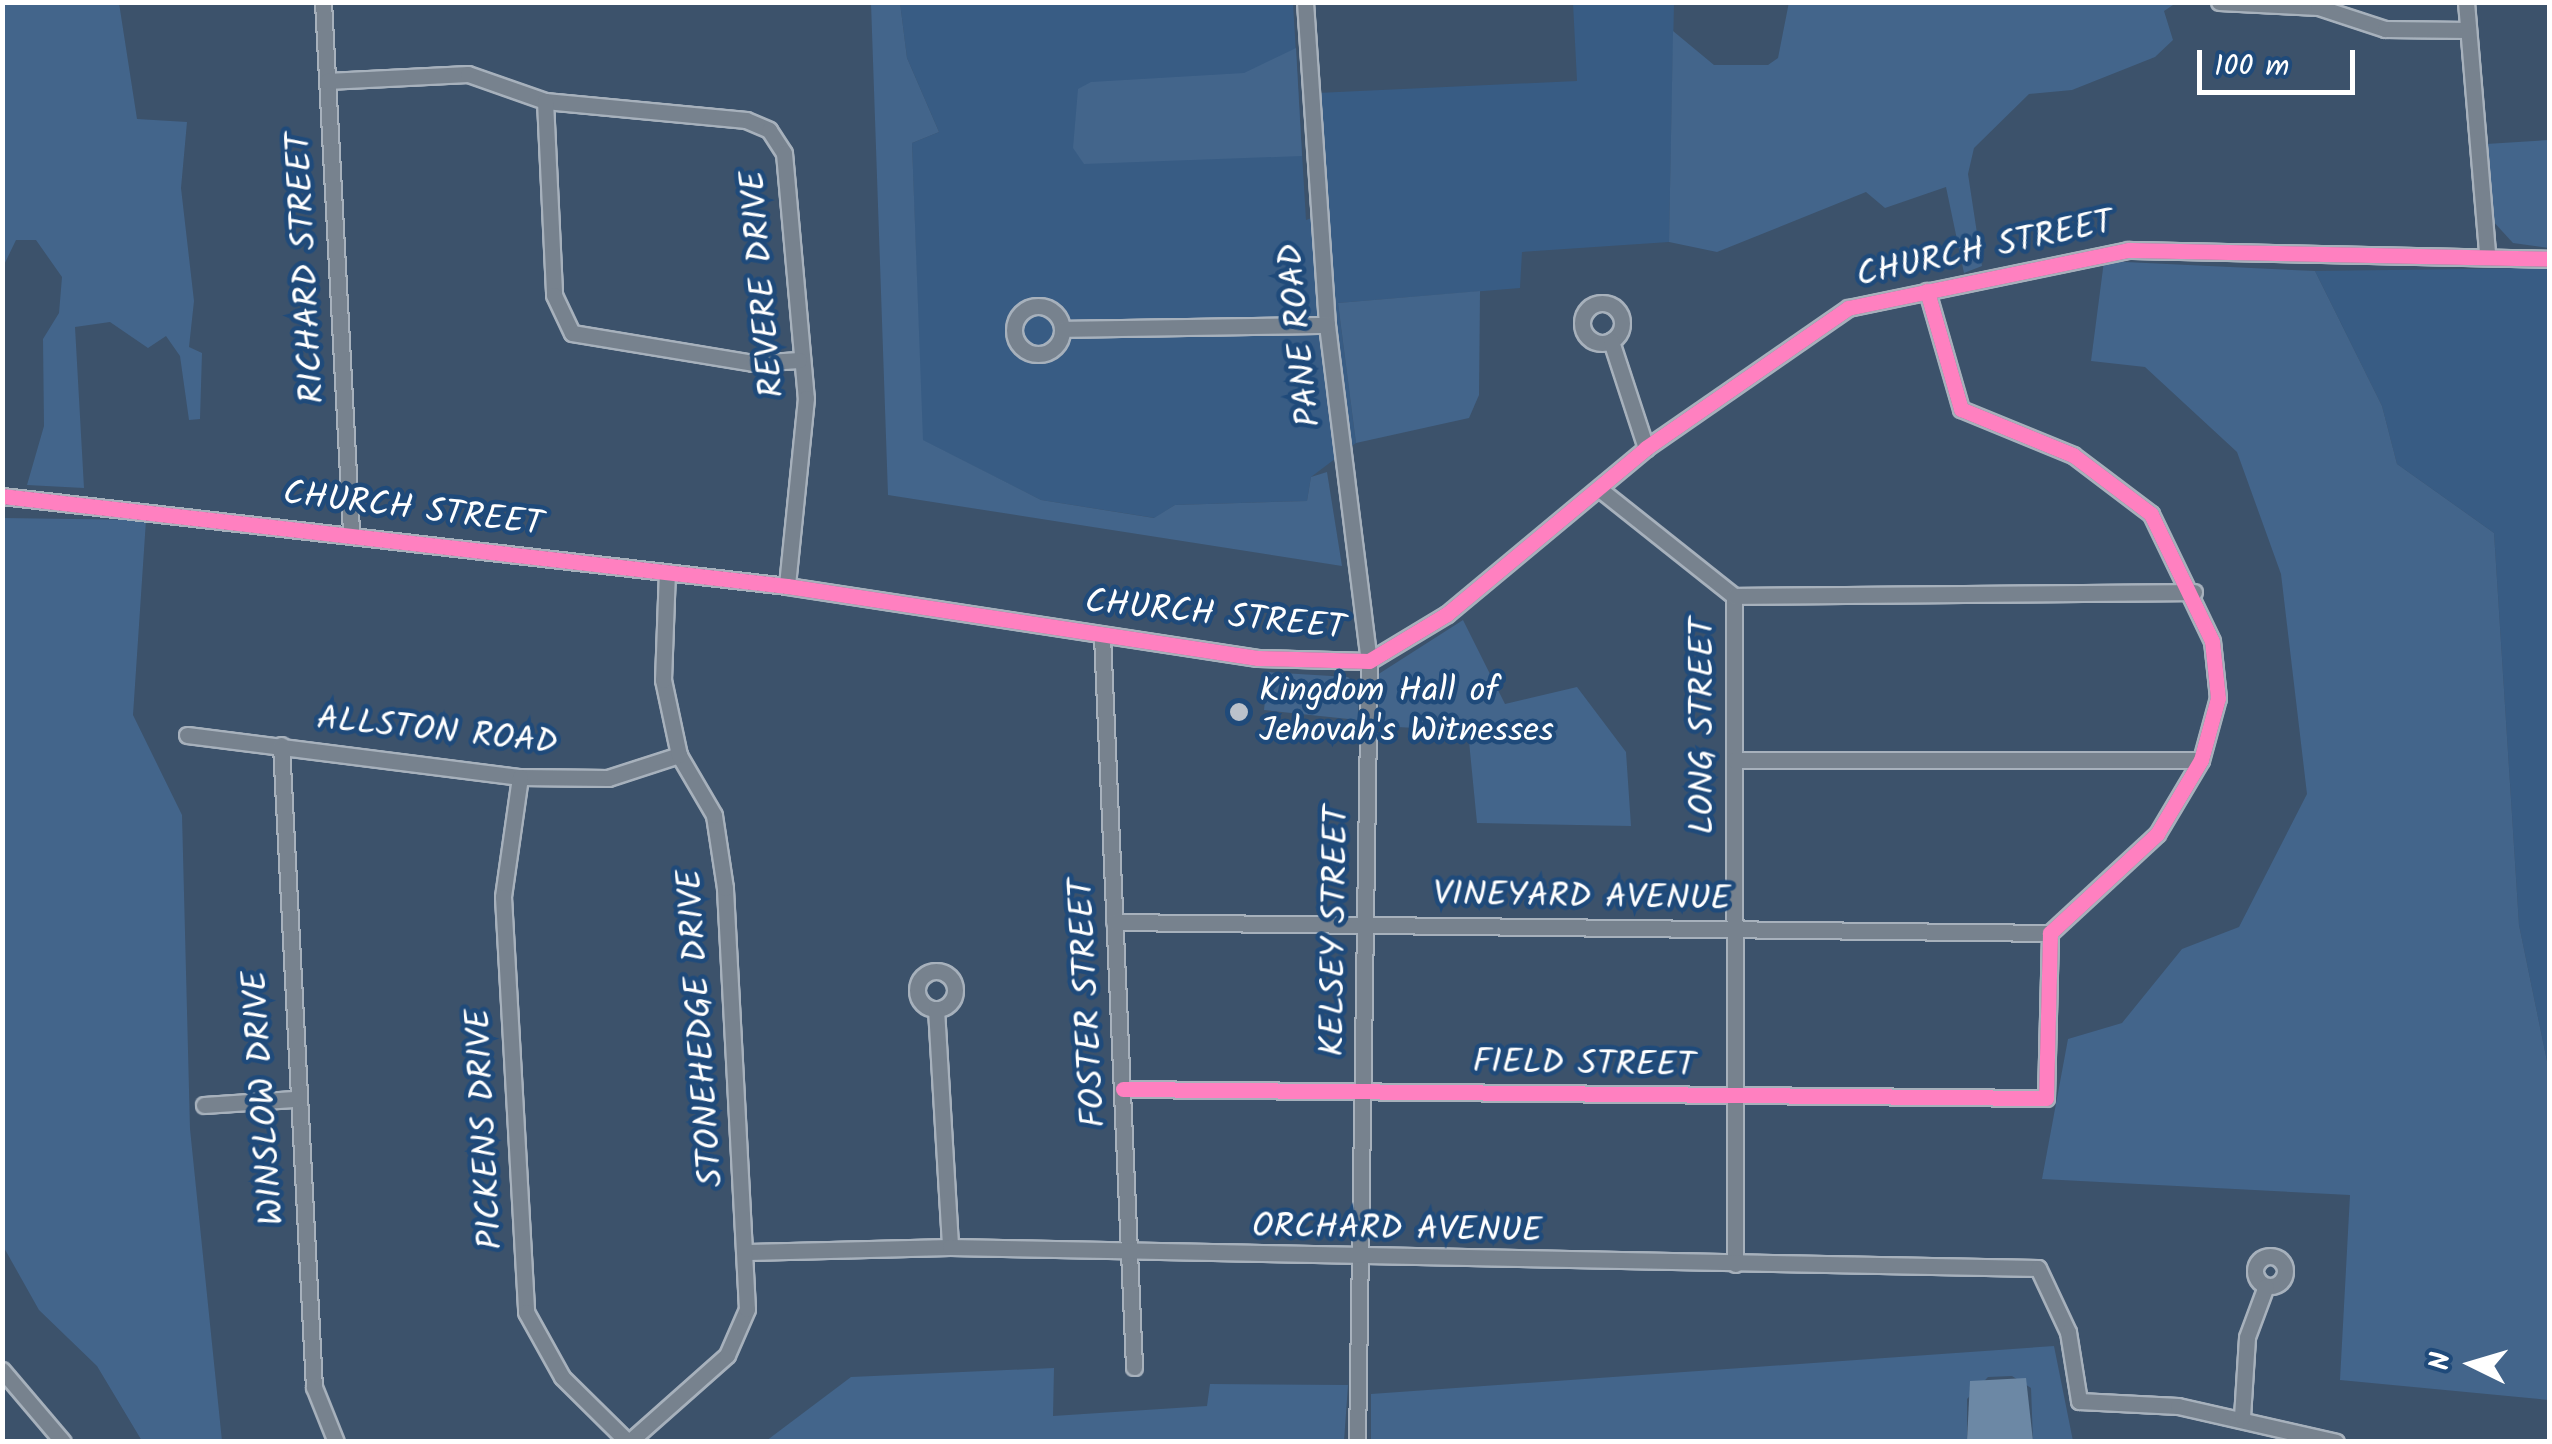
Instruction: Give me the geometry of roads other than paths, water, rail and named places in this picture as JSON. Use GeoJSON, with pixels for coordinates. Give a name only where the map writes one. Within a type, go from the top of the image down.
{"type":"FeatureCollection","features":[{"type":"Feature","properties":{"kind":"street","name":"RICHARD STREET"},"geometry":{"type":"LineString","coordinates":[[324,2],[351,531]]}},
{"type":"Feature","properties":{"kind":"street","name":"PANE ROAD"},"geometry":{"type":"LineString","coordinates":[[1305,2],[1327,325],[1369,660]]}},
{"type":"Feature","properties":{"kind":"street"},"geometry":{"type":"LineString","coordinates":[[2219,2],[2318,7],[2385,29],[2468,30]]}},
{"type":"Feature","properties":{"kind":"street"},"geometry":{"type":"LineString","coordinates":[[2466,2],[2487,252]]}},
{"type":"Feature","properties":{"kind":"street","name":"REVERE DRIVE"},"geometry":{"type":"LineString","coordinates":[[327,81],[424,70],[545,101],[746,120],[769,130],[784,154],[807,436],[787,586]]}},
{"type":"Feature","properties":{"kind":"street"},"geometry":{"type":"LineString","coordinates":[[545,101],[554,295],[572,333],[753,363],[800,360]]}},
{"type":"Feature","properties":{"kind":"street","name":"CHURCH STREET"},"geometry":{"type":"LineString","coordinates":[[9,496],[351,531],[787,586],[1102,636],[1369,660],[1447,614],[1602,491],[1646,448],[1848,308],[2128,250],[2487,252],[2550,259]]}},
{"type":"Feature","properties":{"kind":"street"},"geometry":{"type":"LineString","coordinates":[[1927,291],[1961,408],[2073,454],[2152,514],[2194,592],[2212,641],[2218,698],[2201,760],[2157,834],[2050,934]]}},
{"type":"Feature","properties":{"kind":"street"},"geometry":{"type":"LineString","coordinates":[[1062,329],[1327,325]]}},
{"type":"Feature","properties":{"kind":"street"},"geometry":{"type":"LineString","coordinates":[[1611,341],[1646,448]]}},
{"type":"Feature","properties":{"kind":"street","name":"LONG STREET"},"geometry":{"type":"LineString","coordinates":[[1602,491],[1734,596],[1729,1096],[1735,1264]]}},
{"type":"Feature","properties":{"kind":"street","name":"STONEHEDGE DRIVE"},"geometry":{"type":"LineString","coordinates":[[629,1442],[727,1355],[747,1310],[748,1252],[725,888],[714,815],[679,755],[663,680],[667,572]]}},
{"type":"Feature","properties":{"kind":"street"},"geometry":{"type":"LineString","coordinates":[[1734,596],[2194,592]]}},
{"type":"Feature","properties":{"kind":"street","name":"FOSTER STREET"},"geometry":{"type":"LineString","coordinates":[[1102,636],[1134,1367]]}},
{"type":"Feature","properties":{"kind":"street","name":"KELSEY STREET"},"geometry":{"type":"LineString","coordinates":[[1358,1442],[1369,660]]}},
{"type":"Feature","properties":{"kind":"street","name":"ALLSTON ROAD"},"geometry":{"type":"LineString","coordinates":[[186,735],[520,777],[608,778],[679,755]]}},
{"type":"Feature","properties":{"kind":"street","name":"WINSLOW DRIVE"},"geometry":{"type":"LineString","coordinates":[[281,745],[294,1098],[314,1387],[336,1442]]}},
{"type":"Feature","properties":{"kind":"street"},"geometry":{"type":"LineString","coordinates":[[1734,760],[2201,760]]}},
{"type":"Feature","properties":{"kind":"street","name":"PICKENS DRIVE"},"geometry":{"type":"LineString","coordinates":[[520,777],[503,897],[526,1312],[562,1377],[629,1442]]}},
{"type":"Feature","properties":{"kind":"street","name":"VINEYARD AVENUE"},"geometry":{"type":"LineString","coordinates":[[1114,922],[2050,934]]}},
{"type":"Feature","properties":{"kind":"street","name":"FIELD STREET"},"geometry":{"type":"LineString","coordinates":[[1123,1089],[2046,1098],[2050,934]]}},
{"type":"Feature","properties":{"kind":"street"},"geometry":{"type":"LineString","coordinates":[[936,1010],[950,1246]]}},
{"type":"Feature","properties":{"kind":"street"},"geometry":{"type":"LineString","coordinates":[[204,1105],[294,1098]]}},
{"type":"Feature","properties":{"kind":"street","name":"ORCHARD AVENUE"},"geometry":{"type":"LineString","coordinates":[[748,1252],[950,1246],[1132,1257],[2044,1270],[2074,1355],[2076,1396],[2089,1405],[2242,1417]]}},
{"type":"Feature","properties":{"kind":"street"},"geometry":{"type":"LineString","coordinates":[[2266,1286],[2246,1337],[2242,1417],[2336,1442]]}},
{"type":"Feature","properties":{"kind":"street"},"geometry":{"type":"LineString","coordinates":[[2,1370],[63,1442]]}},
{"type":"Feature","properties":{"kind":"place","name":"Kingdom Hall of Jehovah's Witnesses"},"geometry":{"type":"Point","coordinates":[1239,712]}}]}
